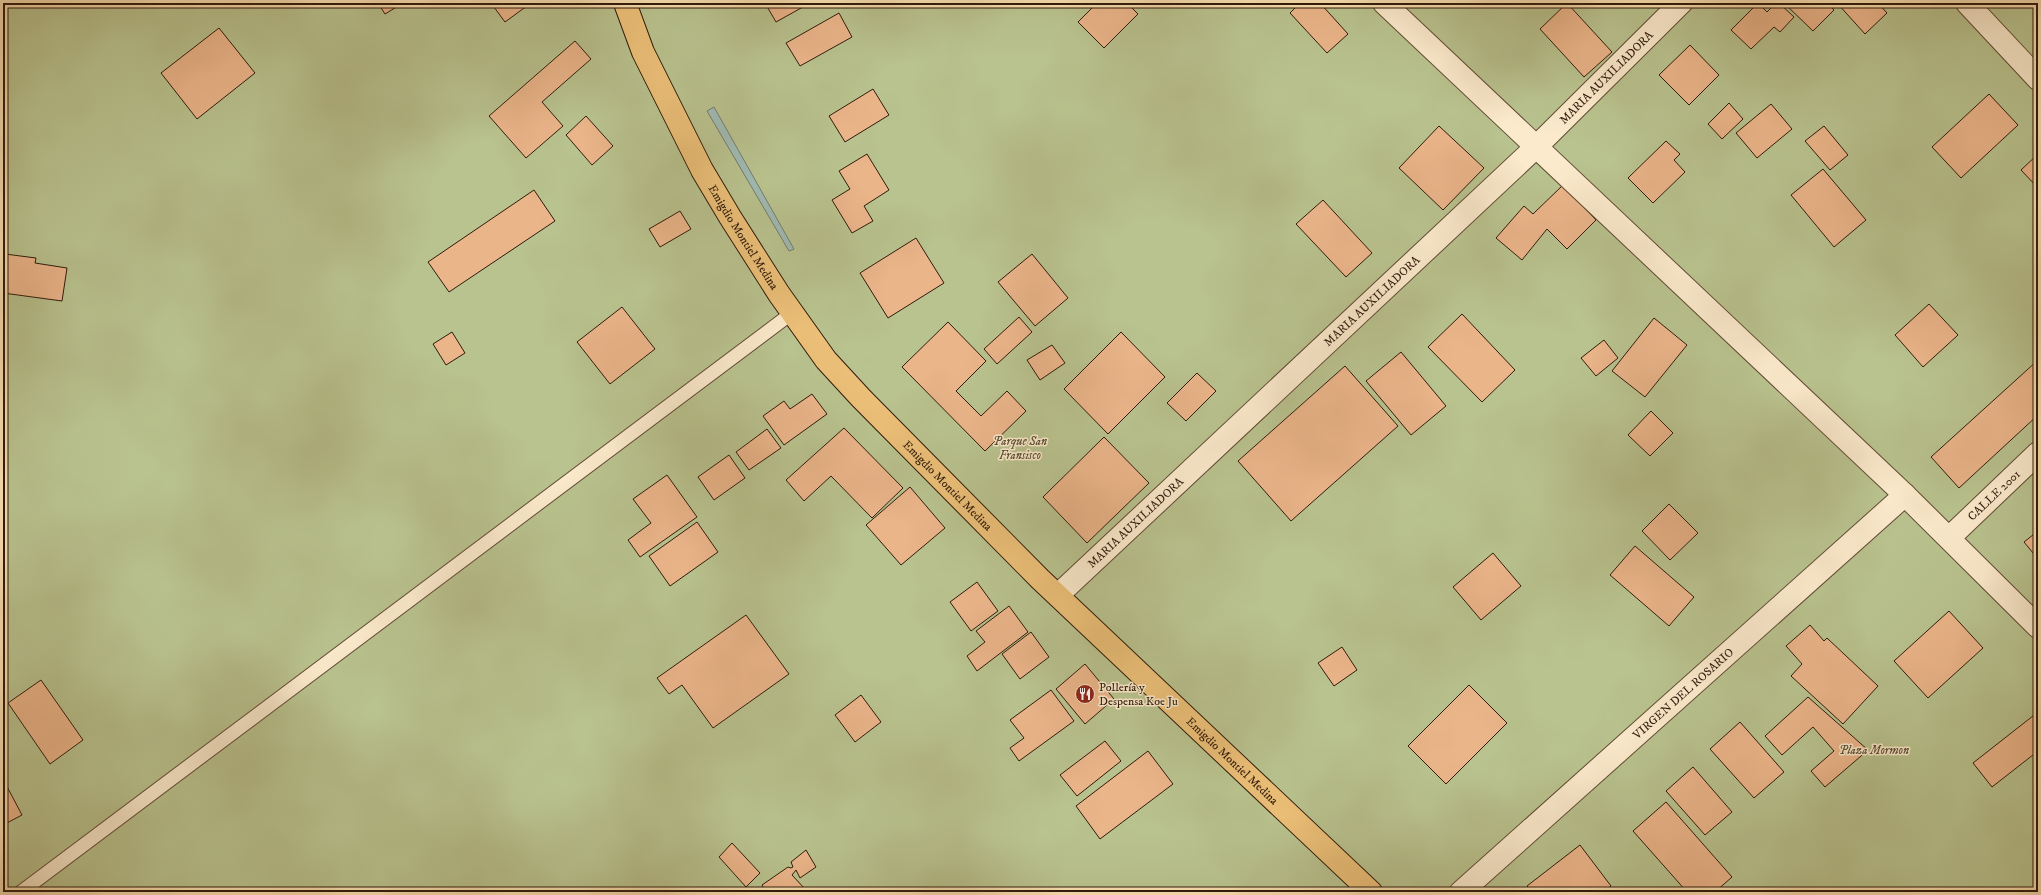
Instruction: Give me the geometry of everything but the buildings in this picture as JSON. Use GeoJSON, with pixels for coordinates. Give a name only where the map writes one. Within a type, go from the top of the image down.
{"type":"FeatureCollection","features":[{"type":"Feature","properties":{"kind":"main road","name":"Emigdio Montiel Medina"},"geometry":{"type":"LineString","coordinates":[[625,3],[649,66],[699,164],[730,217],[792,313],[826,360],[861,398],[1058,595],[1371,892]]}},
{"type":"Feature","properties":{"kind":"street"},"geometry":{"type":"LineString","coordinates":[[1384,3],[1905,495],[2038,627]]}},
{"type":"Feature","properties":{"kind":"street","name":"MARIA AUXILIADORA"},"geometry":{"type":"LineString","coordinates":[[1058,595],[1536,147],[1681,3]]}},
{"type":"Feature","properties":{"kind":"street"},"geometry":{"type":"LineString","coordinates":[[1967,3],[2038,79]]}},
{"type":"Feature","properties":{"kind":"street","name":"CALLE 2001"},"geometry":{"type":"LineString","coordinates":[[1949,538],[2038,453]]}},
{"type":"Feature","properties":{"kind":"street","name":"VIRGEN DEL ROSARIO"},"geometry":{"type":"LineString","coordinates":[[1461,892],[1905,495]]}},
{"type":"Feature","properties":{"kind":"lane"},"geometry":{"type":"LineString","coordinates":[[21,892],[792,313]]}},
{"type":"Feature","properties":{"kind":"green space","name":"Parque San Fransisco"},"geometry":{"type":"Polygon","coordinates":[[[3,3],[2038,3],[2038,892],[3,892],[3,3]]]}},
{"type":"Feature","properties":{"kind":"water"},"geometry":{"type":"Polygon","coordinates":[[[714,107],[794,249],[789,251],[707,111],[714,107]]]}},
{"type":"Feature","properties":{"kind":"place","name":"Pollería y Despensa Koe Ju"},"geometry":{"type":"Point","coordinates":[1085,694]}},
{"type":"Feature","properties":{"kind":"park label","name":"Plaza Mormon"},"geometry":{"type":"Point","coordinates":[1874,750]}}]}
